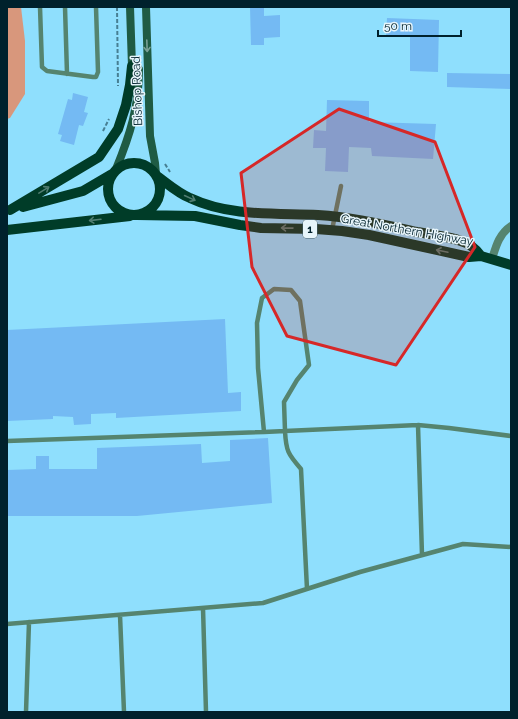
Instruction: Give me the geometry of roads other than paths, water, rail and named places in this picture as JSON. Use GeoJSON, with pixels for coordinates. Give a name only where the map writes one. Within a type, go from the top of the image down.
{"type":"FeatureCollection","features":[{"type":"Feature","properties":{"kind":"main road"},"geometry":{"type":"LineString","coordinates":[[9,210],[99,158],[118,130],[129,92],[132,66]]}},
{"type":"Feature","properties":{"kind":"main road","name":"1"},"geometry":{"type":"LineString","coordinates":[[9,210],[83,191],[126,164],[137,162],[148,166],[157,175],[161,187],[156,204],[148,212],[135,215],[123,213],[114,206],[109,196],[108,185],[114,172]]}},
{"type":"Feature","properties":{"kind":"main road","name":"Great Northern Highway"},"geometry":{"type":"LineString","coordinates":[[157,175],[175,190],[190,198],[209,205],[245,212],[335,217],[360,220],[451,239],[471,246],[481,256]]}},
{"type":"Feature","properties":{"kind":"main road","name":"Great Northern Highway"},"geometry":{"type":"LineString","coordinates":[[7,230],[135,215],[195,216],[261,228],[332,230],[369,235],[469,257],[481,256],[511,265]]}},
{"type":"Feature","properties":{"kind":"street","name":"Bishop Road"},"geometry":{"type":"LineString","coordinates":[[114,172],[130,133],[138,101],[139,69],[132,66],[130,7]]}},
{"type":"Feature","properties":{"kind":"street","name":"Bishop Road"},"geometry":{"type":"LineString","coordinates":[[146,7],[150,136],[157,175]]}},
{"type":"Feature","properties":{"kind":"street"},"geometry":{"type":"LineString","coordinates":[[492,259],[498,241],[504,230],[511,226]]}},
{"type":"Feature","properties":{"kind":"lane"},"geometry":{"type":"LineString","coordinates":[[40,7],[42,67],[47,70],[67,74],[93,77],[97,75],[96,7]]}},
{"type":"Feature","properties":{"kind":"lane"},"geometry":{"type":"LineString","coordinates":[[65,7],[67,74]]}},
{"type":"Feature","properties":{"kind":"lane"},"geometry":{"type":"LineString","coordinates":[[332,230],[341,186]]}},
{"type":"Feature","properties":{"kind":"lane"},"geometry":{"type":"LineString","coordinates":[[264,432],[258,368],[257,323],[262,298],[274,288],[291,290],[300,301],[310,365],[297,380],[284,402],[285,447],[292,459],[301,468],[307,589]]}},
{"type":"Feature","properties":{"kind":"lane"},"geometry":{"type":"LineString","coordinates":[[418,425],[422,555]]}},
{"type":"Feature","properties":{"kind":"lane"},"geometry":{"type":"LineString","coordinates":[[7,441],[418,425],[511,436]]}},
{"type":"Feature","properties":{"kind":"lane"},"geometry":{"type":"LineString","coordinates":[[7,624],[262,603],[360,572],[463,544],[511,547]]}},
{"type":"Feature","properties":{"kind":"lane"},"geometry":{"type":"LineString","coordinates":[[203,608],[206,712]]}},
{"type":"Feature","properties":{"kind":"lane"},"geometry":{"type":"LineString","coordinates":[[120,615],[124,712]]}},
{"type":"Feature","properties":{"kind":"lane"},"geometry":{"type":"LineString","coordinates":[[26,712],[29,622]]}}]}
